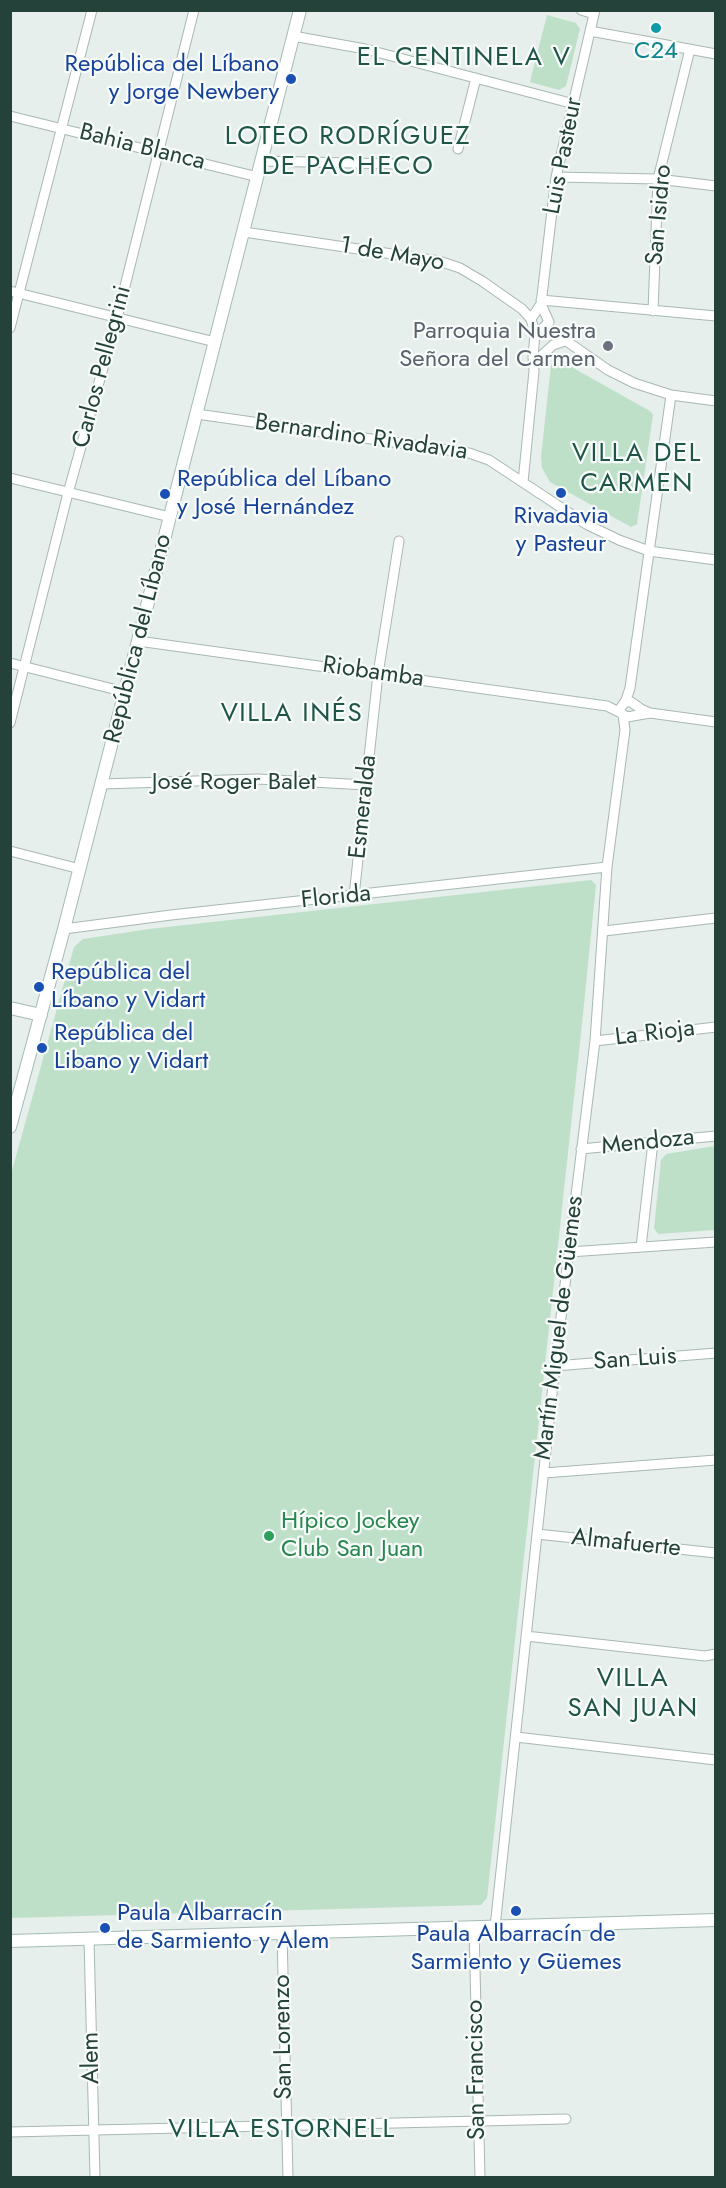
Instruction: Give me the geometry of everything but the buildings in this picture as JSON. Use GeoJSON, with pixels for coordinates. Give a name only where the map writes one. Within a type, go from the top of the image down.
{"type":"FeatureCollection","features":[{"type":"Feature","properties":{"kind":"main road","name":"República del Líbano"},"geometry":{"type":"LineString","coordinates":[[10,1127],[80,869],[300,10]]}},
{"type":"Feature","properties":{"kind":"main road"},"geometry":{"type":"LineString","coordinates":[[10,1008],[41,1015]]}},
{"type":"Feature","properties":{"kind":"main road"},"geometry":{"type":"LineString","coordinates":[[10,1941],[716,1920]]}},
{"type":"Feature","properties":{"kind":"street"},"geometry":{"type":"LineString","coordinates":[[10,328],[15,292],[62,128],[92,10]]}},
{"type":"Feature","properties":{"kind":"street","name":"Carlos Pellegrini"},"geometry":{"type":"LineString","coordinates":[[10,723],[68,493],[117,318],[194,10]]}},
{"type":"Feature","properties":{"kind":"street"},"geometry":{"type":"LineString","coordinates":[[581,10],[595,12]]}},
{"type":"Feature","properties":{"kind":"street","name":"Luis Pasteur"},"geometry":{"type":"LineString","coordinates":[[523,482],[538,316],[556,177],[595,12]]}},
{"type":"Feature","properties":{"kind":"street"},"geometry":{"type":"LineString","coordinates":[[590,31],[715,53]]}},
{"type":"Feature","properties":{"kind":"street"},"geometry":{"type":"LineString","coordinates":[[293,36],[365,49],[574,104]]}},
{"type":"Feature","properties":{"kind":"street","name":"San Isidro"},"geometry":{"type":"LineString","coordinates":[[653,311],[658,179],[690,50]]}},
{"type":"Feature","properties":{"kind":"street"},"geometry":{"type":"LineString","coordinates":[[458,149],[476,78]]}},
{"type":"Feature","properties":{"kind":"street","name":"Bahia Blanca"},"geometry":{"type":"LineString","coordinates":[[10,116],[258,177]]}},
{"type":"Feature","properties":{"kind":"street"},"geometry":{"type":"LineString","coordinates":[[261,161],[394,164]]}},
{"type":"Feature","properties":{"kind":"street"},"geometry":{"type":"LineString","coordinates":[[556,177],[658,179],[716,186]]}},
{"type":"Feature","properties":{"kind":"street","name":"1 de Mayo"},"geometry":{"type":"LineString","coordinates":[[243,232],[439,261],[469,273],[538,316],[555,333],[622,378],[671,395],[716,401]]}},
{"type":"Feature","properties":{"kind":"street"},"geometry":{"type":"LineString","coordinates":[[15,292],[215,342]]}},
{"type":"Feature","properties":{"kind":"street"},"geometry":{"type":"LineString","coordinates":[[538,316],[653,311],[716,316]]}},
{"type":"Feature","properties":{"kind":"street","name":"Luis Pasteur"},"geometry":{"type":"LineString","coordinates":[[534,371],[539,358],[538,316]]}},
{"type":"Feature","properties":{"kind":"street"},"geometry":{"type":"LineString","coordinates":[[539,358],[553,345],[566,341]]}},
{"type":"Feature","properties":{"kind":"street","name":"Martín Miguel de Güemes"},"geometry":{"type":"LineString","coordinates":[[495,1927],[555,1366],[595,1041],[608,867],[630,688],[671,395]]}},
{"type":"Feature","properties":{"kind":"street","name":"Bernardino Rivadavia"},"geometry":{"type":"LineString","coordinates":[[197,414],[459,450],[480,456],[586,524],[619,540],[649,550],[716,560]]}},
{"type":"Feature","properties":{"kind":"street"},"geometry":{"type":"LineString","coordinates":[[10,478],[170,517]]}},
{"type":"Feature","properties":{"kind":"street","name":"Esmeralda"},"geometry":{"type":"LineString","coordinates":[[354,896],[378,674],[399,541]]}},
{"type":"Feature","properties":{"kind":"street","name":"Riobamba"},"geometry":{"type":"LineString","coordinates":[[138,641],[716,723]]}},
{"type":"Feature","properties":{"kind":"street"},"geometry":{"type":"LineString","coordinates":[[10,663],[125,692]]}},
{"type":"Feature","properties":{"kind":"street","name":"José Roger Balet"},"geometry":{"type":"LineString","coordinates":[[102,784],[258,779],[366,785]]}},
{"type":"Feature","properties":{"kind":"street"},"geometry":{"type":"LineString","coordinates":[[10,851],[80,869]]}},
{"type":"Feature","properties":{"kind":"street","name":"Florida"},"geometry":{"type":"LineString","coordinates":[[64,929],[608,867]]}},
{"type":"Feature","properties":{"kind":"street"},"geometry":{"type":"LineString","coordinates":[[604,931],[716,918]]}},
{"type":"Feature","properties":{"kind":"street","name":"La Rioja"},"geometry":{"type":"LineString","coordinates":[[595,1041],[716,1027]]}},
{"type":"Feature","properties":{"kind":"street","name":"Mendoza"},"geometry":{"type":"LineString","coordinates":[[581,1149],[716,1136]]}},
{"type":"Feature","properties":{"kind":"street"},"geometry":{"type":"LineString","coordinates":[[641,1247],[653,1142]]}},
{"type":"Feature","properties":{"kind":"street"},"geometry":{"type":"LineString","coordinates":[[568,1252],[716,1242]]}},
{"type":"Feature","properties":{"kind":"street","name":"San Luis"},"geometry":{"type":"LineString","coordinates":[[555,1366],[716,1353]]}},
{"type":"Feature","properties":{"kind":"street"},"geometry":{"type":"LineString","coordinates":[[544,1473],[716,1460]]}},
{"type":"Feature","properties":{"kind":"street","name":"Almafuerte"},"geometry":{"type":"LineString","coordinates":[[537,1534],[716,1553]]}},
{"type":"Feature","properties":{"kind":"street"},"geometry":{"type":"LineString","coordinates":[[526,1636],[705,1656],[716,1654]]}},
{"type":"Feature","properties":{"kind":"street"},"geometry":{"type":"LineString","coordinates":[[516,1737],[716,1760]]}},
{"type":"Feature","properties":{"kind":"street","name":"San Francisco"},"geometry":{"type":"LineString","coordinates":[[474,1927],[480,2178]]}},
{"type":"Feature","properties":{"kind":"street","name":"San Lorenzo"},"geometry":{"type":"LineString","coordinates":[[282,1933],[288,2178]]}},
{"type":"Feature","properties":{"kind":"street","name":"Alem"},"geometry":{"type":"LineString","coordinates":[[89,1939],[95,2178]]}},
{"type":"Feature","properties":{"kind":"street"},"geometry":{"type":"LineString","coordinates":[[10,2132],[566,2119]]}},
{"type":"Feature","properties":{"kind":"green space"},"geometry":{"type":"Polygon","coordinates":[[[547,15],[576,23],[580,29],[566,86],[559,90],[530,82],[547,15]]]}},
{"type":"Feature","properties":{"kind":"green space"},"geometry":{"type":"Polygon","coordinates":[[[559,360],[650,411],[653,415],[637,524],[631,527],[550,482],[542,468],[541,457],[551,365],[559,360]]]}},
{"type":"Feature","properties":{"kind":"green space","name":"Hípico Jockey Club San Juan"},"geometry":{"type":"Polygon","coordinates":[[[591,880],[596,885],[582,1024],[487,1898],[481,1905],[11,1918],[11,1174],[74,947],[83,939],[149,929],[591,880]]]}},
{"type":"Feature","properties":{"kind":"green space"},"geometry":{"type":"Polygon","coordinates":[[[715,1146],[715,1230],[658,1234],[654,1228],[661,1160],[666,1154],[715,1146]]]}},
{"type":"Feature","properties":{"kind":"place","name":"C24"},"geometry":{"type":"Point","coordinates":[656,28]}},
{"type":"Feature","properties":{"kind":"place","name":"República del Líbano y Jorge Newbery"},"geometry":{"type":"Point","coordinates":[291,79]}},
{"type":"Feature","properties":{"kind":"place","name":"Parroquia Nuestra Señora del Carmen"},"geometry":{"type":"Point","coordinates":[608,346]}},
{"type":"Feature","properties":{"kind":"place","name":"Rivadavia y Pasteur"},"geometry":{"type":"Point","coordinates":[561,493]}},
{"type":"Feature","properties":{"kind":"place","name":"República del Líbano y José Hernández"},"geometry":{"type":"Point","coordinates":[165,494]}},
{"type":"Feature","properties":{"kind":"place","name":"República del Líbano y Vidart"},"geometry":{"type":"Point","coordinates":[39,987]}},
{"type":"Feature","properties":{"kind":"place","name":"República del Libano y Vidart"},"geometry":{"type":"Point","coordinates":[42,1048]}},
{"type":"Feature","properties":{"kind":"place","name":"Hípico Jockey Club San Juan"},"geometry":{"type":"Point","coordinates":[269,1536]}},
{"type":"Feature","properties":{"kind":"place","name":"Paula Albarracín de Sarmiento y Güemes"},"geometry":{"type":"Point","coordinates":[516,1911]}},
{"type":"Feature","properties":{"kind":"place","name":"Paula Albarracín de Sarmiento y Alem"},"geometry":{"type":"Point","coordinates":[105,1928]}},
{"type":"Feature","properties":{"kind":"district","name":"EL CENTINELA V"},"geometry":{"type":"Point","coordinates":[464,59]}},
{"type":"Feature","properties":{"kind":"district","name":"LOTEO RODRÍGUEZ DE PACHECO"},"geometry":{"type":"Point","coordinates":[348,153]}},
{"type":"Feature","properties":{"kind":"district","name":"VILLA DEL CARMEN"},"geometry":{"type":"Point","coordinates":[637,470]}},
{"type":"Feature","properties":{"kind":"district","name":"VILLA INÉS"},"geometry":{"type":"Point","coordinates":[292,715]}},
{"type":"Feature","properties":{"kind":"district","name":"VILLA SAN JUAN"},"geometry":{"type":"Point","coordinates":[633,1695]}},
{"type":"Feature","properties":{"kind":"district","name":"VILLA ESTORNELL"},"geometry":{"type":"Point","coordinates":[282,2131]}}]}
